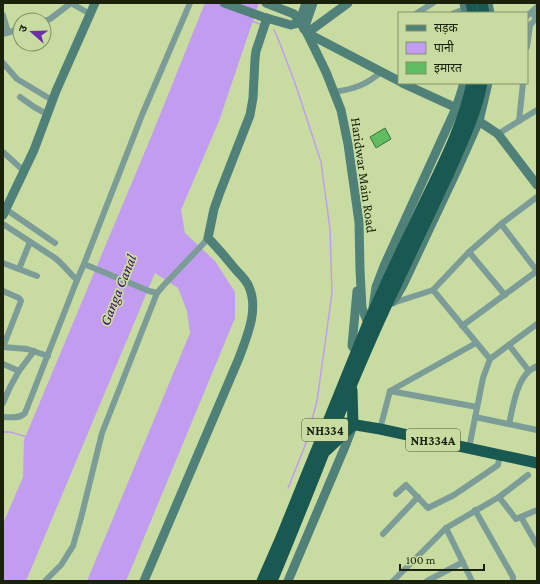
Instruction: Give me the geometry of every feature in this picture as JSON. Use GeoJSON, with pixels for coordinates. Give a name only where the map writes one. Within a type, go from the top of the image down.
{"type":"FeatureCollection","features":[{"type":"Feature","properties":{"kind":"highway","name":"NH334"},"geometry":{"type":"LineString","coordinates":[[372,321],[388,306],[392,281],[464,116],[472,84]]}},
{"type":"Feature","properties":{"kind":"highway","name":"NH334"},"geometry":{"type":"LineString","coordinates":[[262,581],[333,421],[372,321],[460,147],[470,123],[482,84]]}},
{"type":"Feature","properties":{"kind":"highway","name":"NH334"},"geometry":{"type":"LineString","coordinates":[[272,581],[324,453],[333,421],[352,385],[360,353]]}},
{"type":"Feature","properties":{"kind":"highway"},"geometry":{"type":"LineString","coordinates":[[324,453],[353,425],[352,385]]}},
{"type":"Feature","properties":{"kind":"highway","name":"NH334A"},"geometry":{"type":"LineString","coordinates":[[333,421],[380,429],[537,463]]}},
{"type":"Feature","properties":{"kind":"street"},"geometry":{"type":"LineString","coordinates":[[52,17],[71,3],[90,14]]}},
{"type":"Feature","properties":{"kind":"street"},"geometry":{"type":"LineString","coordinates":[[55,243],[4,211],[34,150],[52,100],[95,3]]}},
{"type":"Feature","properties":{"kind":"street"},"geometry":{"type":"LineString","coordinates":[[3,417],[20,417],[25,413],[142,115],[190,3]]}},
{"type":"Feature","properties":{"kind":"street"},"geometry":{"type":"LineString","coordinates":[[224,3],[265,18],[303,28],[398,80]]}},
{"type":"Feature","properties":{"kind":"street"},"geometry":{"type":"LineString","coordinates":[[303,28],[306,3]]}},
{"type":"Feature","properties":{"kind":"street"},"geometry":{"type":"LineString","coordinates":[[303,28],[313,3]]}},
{"type":"Feature","properties":{"kind":"street"},"geometry":{"type":"LineString","coordinates":[[303,28],[348,3]]}},
{"type":"Feature","properties":{"kind":"street"},"geometry":{"type":"LineString","coordinates":[[419,12],[433,3]]}},
{"type":"Feature","properties":{"kind":"street","name":"Haridwar Main Road"},"geometry":{"type":"LineString","coordinates":[[269,4],[283,6],[294,14],[326,72],[341,110],[348,144],[359,222],[362,308],[372,321]]}},
{"type":"Feature","properties":{"kind":"street"},"geometry":{"type":"LineString","coordinates":[[528,40],[530,25],[536,19],[529,14],[537,7]]}},
{"type":"Feature","properties":{"kind":"street"},"geometry":{"type":"LineString","coordinates":[[457,12],[468,8]]}},
{"type":"Feature","properties":{"kind":"street"},"geometry":{"type":"LineString","coordinates":[[3,15],[6,33]]}},
{"type":"Feature","properties":{"kind":"street"},"geometry":{"type":"LineString","coordinates":[[45,581],[61,565],[73,546],[102,433],[157,293],[206,241],[214,209],[250,115],[253,98],[255,59],[265,18]]}},
{"type":"Feature","properties":{"kind":"street"},"geometry":{"type":"LineString","coordinates":[[3,64],[18,79],[52,100]]}},
{"type":"Feature","properties":{"kind":"street"},"geometry":{"type":"LineString","coordinates":[[334,92],[359,87],[381,72]]}},
{"type":"Feature","properties":{"kind":"street"},"geometry":{"type":"LineString","coordinates":[[404,84],[465,112],[498,134],[537,185]]}},
{"type":"Feature","properties":{"kind":"street"},"geometry":{"type":"LineString","coordinates":[[372,321],[373,300],[384,266],[456,108],[464,84]]}},
{"type":"Feature","properties":{"kind":"street"},"geometry":{"type":"LineString","coordinates":[[388,306],[396,297],[403,285],[458,168],[479,121],[488,84]]}},
{"type":"Feature","properties":{"kind":"street"},"geometry":{"type":"LineString","coordinates":[[519,121],[523,84]]}},
{"type":"Feature","properties":{"kind":"street"},"geometry":{"type":"LineString","coordinates":[[20,97],[47,114]]}},
{"type":"Feature","properties":{"kind":"street"},"geometry":{"type":"LineString","coordinates":[[498,134],[537,110]]}},
{"type":"Feature","properties":{"kind":"street"},"geometry":{"type":"LineString","coordinates":[[3,152],[24,171]]}},
{"type":"Feature","properties":{"kind":"street"},"geometry":{"type":"LineString","coordinates":[[388,306],[433,290],[469,252],[501,224],[537,197]]}},
{"type":"Feature","properties":{"kind":"street"},"geometry":{"type":"LineString","coordinates":[[3,224],[55,258],[77,280]]}},
{"type":"Feature","properties":{"kind":"street"},"geometry":{"type":"LineString","coordinates":[[462,326],[537,271],[501,224]]}},
{"type":"Feature","properties":{"kind":"street"},"geometry":{"type":"LineString","coordinates":[[144,581],[239,358],[248,336],[252,318],[253,298],[249,286],[227,259],[206,241]]}},
{"type":"Feature","properties":{"kind":"street"},"geometry":{"type":"LineString","coordinates":[[19,269],[30,242]]}},
{"type":"Feature","properties":{"kind":"street"},"geometry":{"type":"LineString","coordinates":[[469,252],[505,294]]}},
{"type":"Feature","properties":{"kind":"street"},"geometry":{"type":"LineString","coordinates":[[3,263],[37,276]]}},
{"type":"Feature","properties":{"kind":"street"},"geometry":{"type":"LineString","coordinates":[[84,264],[157,293]]}},
{"type":"Feature","properties":{"kind":"street","name":"Haridwar Main Road"},"geometry":{"type":"LineString","coordinates":[[360,270],[354,311],[352,346],[360,353]]}},
{"type":"Feature","properties":{"kind":"street"},"geometry":{"type":"LineString","coordinates":[[433,290],[490,359]]}},
{"type":"Feature","properties":{"kind":"street"},"geometry":{"type":"LineString","coordinates":[[3,291],[19,298],[21,301],[3,347],[34,351],[48,356]]}},
{"type":"Feature","properties":{"kind":"street"},"geometry":{"type":"LineString","coordinates":[[469,448],[483,378],[490,359],[537,324]]}},
{"type":"Feature","properties":{"kind":"street"},"geometry":{"type":"LineString","coordinates":[[3,328],[10,331]]}},
{"type":"Feature","properties":{"kind":"street"},"geometry":{"type":"LineString","coordinates":[[380,429],[390,390],[476,343]]}},
{"type":"Feature","properties":{"kind":"street"},"geometry":{"type":"LineString","coordinates":[[509,345],[529,371]]}},
{"type":"Feature","properties":{"kind":"street"},"geometry":{"type":"LineString","coordinates":[[3,404],[19,371],[34,351]]}},
{"type":"Feature","properties":{"kind":"street"},"geometry":{"type":"LineString","coordinates":[[3,364],[19,371]]}},
{"type":"Feature","properties":{"kind":"street"},"geometry":{"type":"LineString","coordinates":[[509,424],[516,396],[524,378],[529,371],[537,366]]}},
{"type":"Feature","properties":{"kind":"street"},"geometry":{"type":"LineString","coordinates":[[390,390],[477,407]]}},
{"type":"Feature","properties":{"kind":"street"},"geometry":{"type":"LineString","coordinates":[[475,417],[537,430]]}},
{"type":"Feature","properties":{"kind":"street"},"geometry":{"type":"LineString","coordinates":[[288,581],[353,425]]}},
{"type":"Feature","properties":{"kind":"street"},"geometry":{"type":"LineString","coordinates":[[396,494],[406,484],[428,508],[454,494],[498,465],[500,455]]}},
{"type":"Feature","properties":{"kind":"street"},"geometry":{"type":"LineString","coordinates":[[393,581],[446,528],[499,497],[528,476]]}},
{"type":"Feature","properties":{"kind":"street"},"geometry":{"type":"LineString","coordinates":[[383,534],[418,497]]}},
{"type":"Feature","properties":{"kind":"street"},"geometry":{"type":"LineString","coordinates":[[499,497],[515,519],[537,510]]}},
{"type":"Feature","properties":{"kind":"street"},"geometry":{"type":"LineString","coordinates":[[475,510],[514,577],[513,581]]}},
{"type":"Feature","properties":{"kind":"street"},"geometry":{"type":"LineString","coordinates":[[521,517],[537,545]]}},
{"type":"Feature","properties":{"kind":"street"},"geometry":{"type":"LineString","coordinates":[[446,528],[472,581]]}},
{"type":"Feature","properties":{"kind":"street"},"geometry":{"type":"LineString","coordinates":[[428,581],[463,562]]}},
{"type":"Feature","properties":{"kind":"water","name":"Ganga Canal"},"geometry":{"type":"Polygon","coordinates":[[[205,3],[259,3],[219,121],[181,210],[185,233],[215,261],[235,292],[235,318],[126,581],[87,581],[190,333],[187,311],[178,288],[155,273],[26,581],[3,581],[3,524],[23,477],[24,440],[151,137],[205,3]]]}},
{"type":"Feature","properties":{"kind":"building"},"geometry":{"type":"Polygon","coordinates":[[[385,128],[391,139],[376,148],[370,137],[385,128]]]}},
{"type":"Feature","properties":{"kind":"waterway"},"geometry":{"type":"LineString","coordinates":[[252,21],[262,25]]}},
{"type":"Feature","properties":{"kind":"waterway"},"geometry":{"type":"LineString","coordinates":[[274,30],[295,83],[321,162],[330,229],[332,293],[317,401],[305,446],[288,488]]}},
{"type":"Feature","properties":{"kind":"waterway"},"geometry":{"type":"LineString","coordinates":[[3,432],[10,432],[27,437]]}}]}
